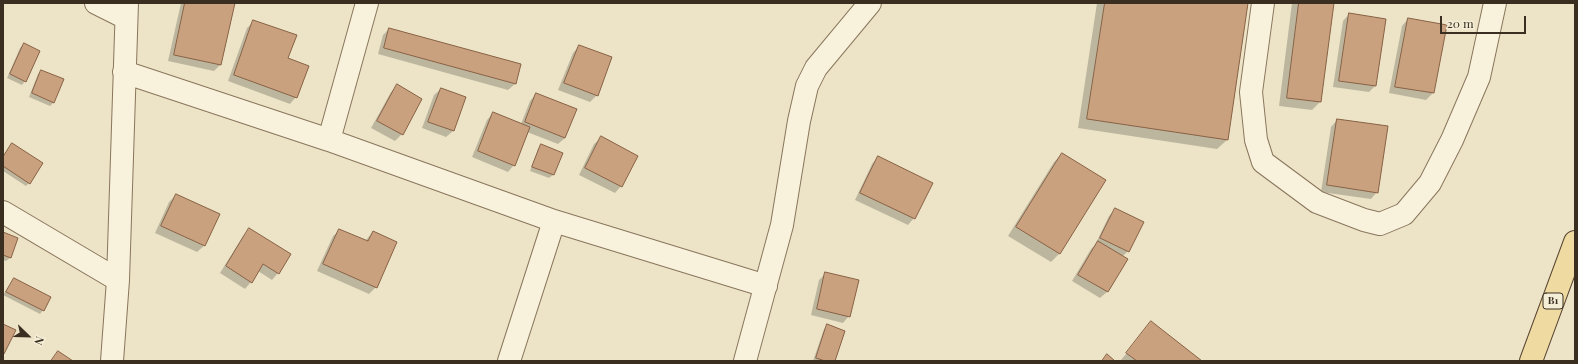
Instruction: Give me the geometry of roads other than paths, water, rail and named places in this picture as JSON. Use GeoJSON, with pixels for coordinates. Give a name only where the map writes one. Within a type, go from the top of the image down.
{"type":"FeatureCollection","features":[{"type":"Feature","properties":{"kind":"main road","name":"B1"},"geometry":{"type":"LineString","coordinates":[[1531,361],[1575,242]]}},
{"type":"Feature","properties":{"kind":"street"},"geometry":{"type":"LineString","coordinates":[[96,3],[126,11],[118,280],[112,361]]}},
{"type":"Feature","properties":{"kind":"street"},"geometry":{"type":"LineString","coordinates":[[329,140],[367,3]]}},
{"type":"Feature","properties":{"kind":"street"},"geometry":{"type":"LineString","coordinates":[[745,361],[782,225],[799,121],[807,86],[816,68],[870,3]]}},
{"type":"Feature","properties":{"kind":"street"},"geometry":{"type":"LineString","coordinates":[[1263,3],[1251,92],[1256,140],[1263,162],[1318,202],[1364,220],[1380,224],[1404,214],[1430,183],[1452,140],[1479,77],[1495,3]]}},
{"type":"Feature","properties":{"kind":"street"},"geometry":{"type":"LineString","coordinates":[[124,72],[329,140],[554,221],[766,286]]}},
{"type":"Feature","properties":{"kind":"street"},"geometry":{"type":"LineString","coordinates":[[3,212],[118,280]]}},
{"type":"Feature","properties":{"kind":"street"},"geometry":{"type":"LineString","coordinates":[[509,361],[554,221]]}}]}
